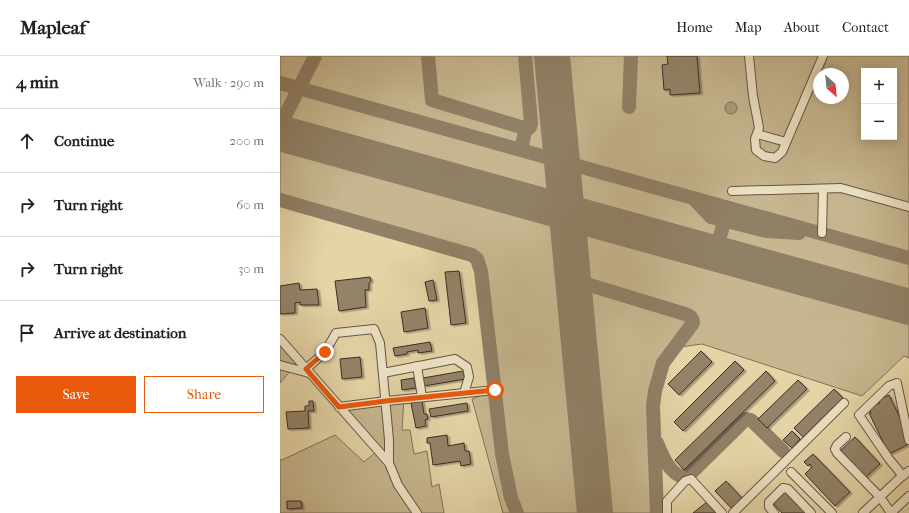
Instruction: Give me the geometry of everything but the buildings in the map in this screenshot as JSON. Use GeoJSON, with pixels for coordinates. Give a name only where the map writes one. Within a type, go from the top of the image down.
{"type":"FeatureCollection","features":[{"type":"Feature","properties":{"kind":"street"},"geometry":{"type":"LineString","coordinates":[[749,56],[758,131],[756,150],[764,156],[775,158],[782,152],[823,56]]}},
{"type":"Feature","properties":{"kind":"street"},"geometry":{"type":"LineString","coordinates":[[758,131],[786,142]]}},
{"type":"Feature","properties":{"kind":"street"},"geometry":{"type":"LineString","coordinates":[[732,191],[841,188],[909,208]]}},
{"type":"Feature","properties":{"kind":"street"},"geometry":{"type":"LineString","coordinates":[[822,233],[823,189]]}},
{"type":"Feature","properties":{"kind":"street"},"geometry":{"type":"LineString","coordinates":[[308,371],[325,352],[336,333],[374,329],[380,343],[390,440],[389,464]]}},
{"type":"Feature","properties":{"kind":"street"},"geometry":{"type":"LineString","coordinates":[[280,339],[389,464],[398,485],[416,513]]}},
{"type":"Feature","properties":{"kind":"street"},"geometry":{"type":"LineString","coordinates":[[383,372],[455,359],[467,366],[469,377],[464,393]]}},
{"type":"Feature","properties":{"kind":"street"},"geometry":{"type":"LineString","coordinates":[[280,365],[308,371]]}},
{"type":"Feature","properties":{"kind":"street"},"geometry":{"type":"LineString","coordinates":[[417,366],[422,397]]}},
{"type":"Feature","properties":{"kind":"street"},"geometry":{"type":"LineString","coordinates":[[863,513],[906,474],[889,459],[859,415],[889,386],[897,383],[909,440]]}},
{"type":"Feature","properties":{"kind":"street"},"geometry":{"type":"LineString","coordinates":[[339,407],[495,390]]}},
{"type":"Feature","properties":{"kind":"street"},"geometry":{"type":"LineString","coordinates":[[733,513],[844,402]]}},
{"type":"Feature","properties":{"kind":"street"},"geometry":{"type":"LineString","coordinates":[[846,437],[836,446],[835,450],[880,498],[891,513],[909,496]]}},
{"type":"Feature","properties":{"kind":"street"},"geometry":{"type":"LineString","coordinates":[[791,472],[832,513]]}},
{"type":"Feature","properties":{"kind":"street"},"geometry":{"type":"LineString","coordinates":[[667,513],[667,501],[685,481],[691,480],[722,513]]}},
{"type":"Feature","properties":{"kind":"street"},"geometry":{"type":"LineString","coordinates":[[774,513],[769,507],[769,502],[783,488],[788,489],[811,513]]}},
{"type":"Feature","properties":{"kind":"shaded area"},"geometry":{"type":"Polygon","coordinates":[[[280,56],[909,56],[909,358],[904,356],[862,396],[702,344],[680,347],[663,363],[655,391],[653,406],[657,513],[503,513],[472,399],[495,390],[491,320],[483,259],[480,254],[280,195],[280,56]]]}},
{"type":"Feature","properties":{"kind":"shaded area"},"geometry":{"type":"Polygon","coordinates":[[[729,102],[733,102],[737,108],[733,114],[729,114],[725,110],[725,106],[729,102]]]}},
{"type":"Feature","properties":{"kind":"shaded area"},"geometry":{"type":"Polygon","coordinates":[[[280,340],[299,361],[280,383],[280,340]]]}},
{"type":"Feature","properties":{"kind":"shaded area"},"geometry":{"type":"Polygon","coordinates":[[[404,398],[402,430],[410,430],[414,454],[427,451],[432,487],[439,484],[444,513],[280,513],[280,459],[282,460],[335,435],[364,462],[376,452],[340,408],[404,398]]]}},
{"type":"Feature","properties":{"kind":"taxiway"},"geometry":{"type":"LineString","coordinates":[[280,126],[315,56]]}},
{"type":"Feature","properties":{"kind":"taxiway"},"geometry":{"type":"LineString","coordinates":[[428,56],[432,100],[524,128],[525,131],[522,146],[518,149]]}},
{"type":"Feature","properties":{"kind":"taxiway"},"geometry":{"type":"LineString","coordinates":[[525,56],[531,123],[530,127],[525,131]]}},
{"type":"Feature","properties":{"kind":"taxiway"},"geometry":{"type":"LineString","coordinates":[[629,107],[631,56]]}},
{"type":"Feature","properties":{"kind":"taxiway"},"geometry":{"type":"LineString","coordinates":[[280,83],[909,258]]}},
{"type":"Feature","properties":{"kind":"taxiway"},"geometry":{"type":"LineString","coordinates":[[694,199],[711,217],[766,231],[799,233]]}},
{"type":"Feature","properties":{"kind":"taxiway"},"geometry":{"type":"LineString","coordinates":[[280,200],[472,255],[477,259],[481,271],[502,454],[511,498],[517,513]]}},
{"type":"Feature","properties":{"kind":"taxiway"},"geometry":{"type":"LineString","coordinates":[[715,254],[727,212]]}},
{"type":"Feature","properties":{"kind":"taxiway"},"geometry":{"type":"LineString","coordinates":[[573,280],[685,314],[690,316],[693,320],[693,323],[663,363],[655,391],[653,406],[657,513]]}},
{"type":"Feature","properties":{"kind":"taxiway"},"geometry":{"type":"LineString","coordinates":[[657,443],[670,468],[678,475],[683,477],[691,473],[746,419],[751,420],[783,451]]}},
{"type":"Feature","properties":{"kind":"runway"},"geometry":{"type":"LineString","coordinates":[[552,56],[595,513]]}},
{"type":"Feature","properties":{"kind":"runway"},"geometry":{"type":"LineString","coordinates":[[280,133],[909,307]]}},
{"type":"Feature","properties":{"kind":"route"},"geometry":{"type":"LineString","coordinates":[[325,352],[306,369],[339,407],[495,390]]}}]}
